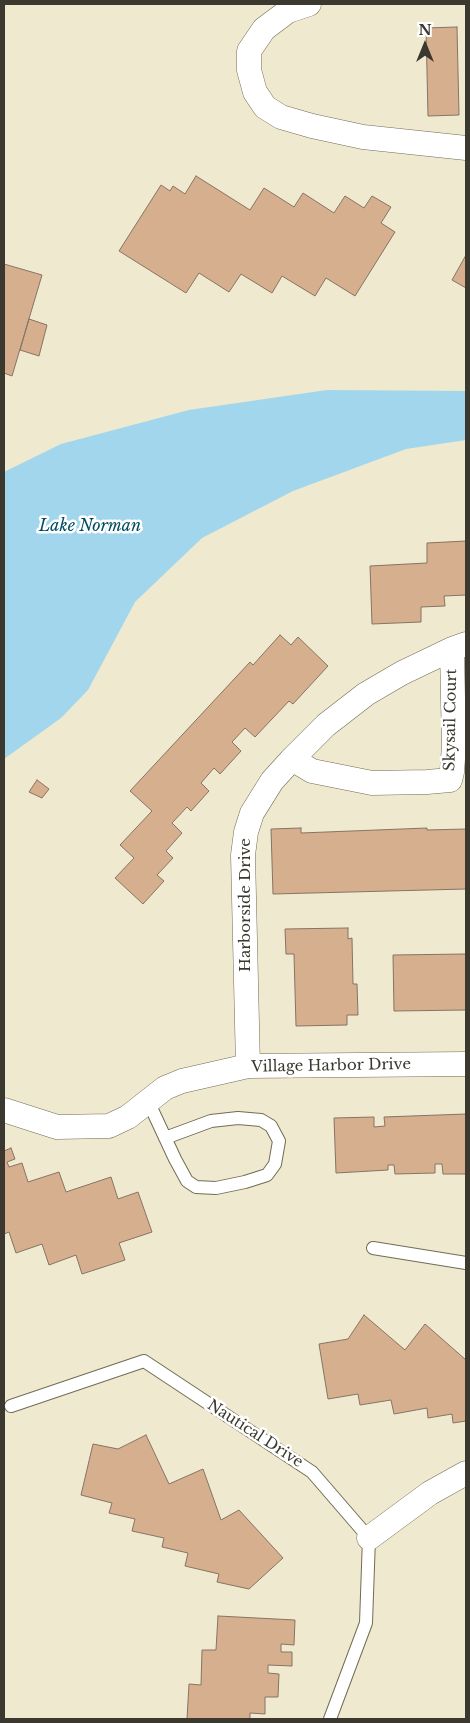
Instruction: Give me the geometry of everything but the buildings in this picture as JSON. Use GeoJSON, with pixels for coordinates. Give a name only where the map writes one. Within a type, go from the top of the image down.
{"type":"FeatureCollection","features":[{"type":"Feature","properties":{"kind":"street"},"geometry":{"type":"LineString","coordinates":[[310,4],[288,11],[264,29],[249,51],[249,70],[255,92],[265,107],[280,117],[355,136],[466,148]]}},
{"type":"Feature","properties":{"kind":"street","name":"Skysail Court"},"geometry":{"type":"LineString","coordinates":[[292,758],[312,771],[372,783],[450,780],[454,746],[459,646]]}},
{"type":"Feature","properties":{"kind":"street","name":"Harborside Drive"},"geometry":{"type":"LineString","coordinates":[[248,1066],[243,885],[246,832],[252,813],[272,781],[292,758],[326,725],[366,694],[402,673],[459,646]]}},
{"type":"Feature","properties":{"kind":"street","name":"Village Harbor Drive"},"geometry":{"type":"LineString","coordinates":[[4,1110],[57,1127],[102,1127],[110,1126],[128,1117],[165,1088],[182,1081],[248,1066],[466,1064]]}},
{"type":"Feature","properties":{"kind":"street"},"geometry":{"type":"LineString","coordinates":[[369,1538],[430,1493],[466,1473]]}},
{"type":"Feature","properties":{"kind":"lane"},"geometry":{"type":"LineString","coordinates":[[148,1101],[165,1138],[187,1181],[196,1186],[216,1188],[267,1175],[275,1164],[279,1141],[271,1126],[261,1120],[238,1118],[211,1121],[165,1138]]}},
{"type":"Feature","properties":{"kind":"lane"},"geometry":{"type":"LineString","coordinates":[[373,1248],[466,1263]]}},
{"type":"Feature","properties":{"kind":"lane","name":"Nautical Drive"},"geometry":{"type":"LineString","coordinates":[[11,1406],[144,1361],[312,1472],[369,1538]]}},
{"type":"Feature","properties":{"kind":"lane"},"geometry":{"type":"LineString","coordinates":[[330,1719],[366,1624],[369,1538]]}},
{"type":"Feature","properties":{"kind":"water","name":"Lake Norman"},"geometry":{"type":"Polygon","coordinates":[[[327,390],[466,391],[466,440],[406,449],[293,491],[202,538],[135,602],[88,690],[61,718],[4,759],[4,472],[61,444],[189,410],[327,390]]]}}]}
